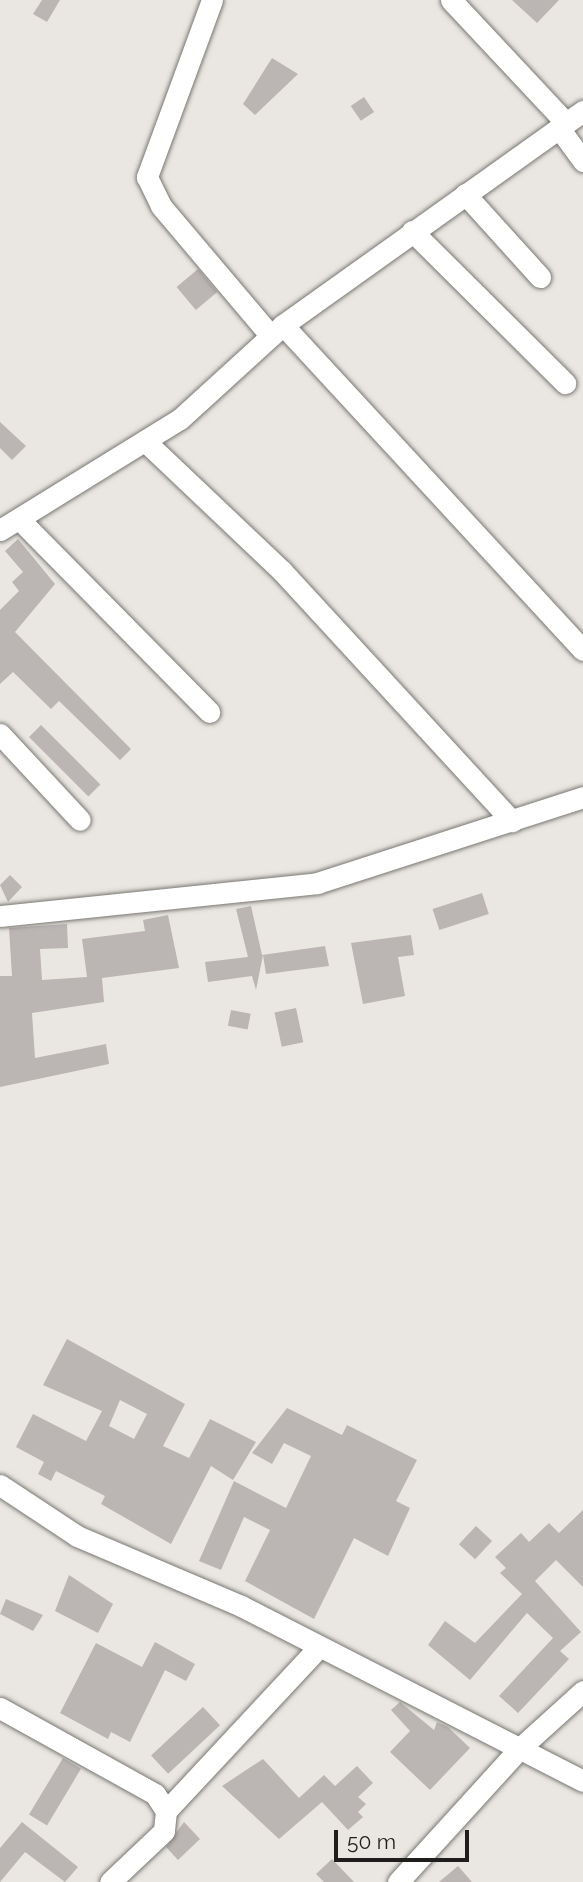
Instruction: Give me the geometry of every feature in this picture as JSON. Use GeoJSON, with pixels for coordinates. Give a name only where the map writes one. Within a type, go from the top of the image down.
{"type":"FeatureCollection","features":[{"type":"Feature","properties":{"kind":"street"},"geometry":{"type":"LineString","coordinates":[[212,0],[147,177],[161,206],[583,650]]}},
{"type":"Feature","properties":{"kind":"street"},"geometry":{"type":"LineString","coordinates":[[451,0],[569,121],[583,161]]}},
{"type":"Feature","properties":{"kind":"street"},"geometry":{"type":"LineString","coordinates":[[0,530],[180,419],[277,330],[569,121]]}},
{"type":"Feature","properties":{"kind":"street"},"geometry":{"type":"LineString","coordinates":[[465,194],[540,276]]}},
{"type":"Feature","properties":{"kind":"street"},"geometry":{"type":"LineString","coordinates":[[412,231],[565,383]]}},
{"type":"Feature","properties":{"kind":"street"},"geometry":{"type":"LineString","coordinates":[[145,441],[291,581],[512,821]]}},
{"type":"Feature","properties":{"kind":"street"},"geometry":{"type":"LineString","coordinates":[[19,519],[209,712]]}},
{"type":"Feature","properties":{"kind":"street"},"geometry":{"type":"LineString","coordinates":[[0,734],[80,820]]}},
{"type":"Feature","properties":{"kind":"street"},"geometry":{"type":"LineString","coordinates":[[0,916],[317,883],[583,797]]}},
{"type":"Feature","properties":{"kind":"street"},"geometry":{"type":"LineString","coordinates":[[0,1485],[77,1536],[319,1647],[583,1781]]}},
{"type":"Feature","properties":{"kind":"street"},"geometry":{"type":"LineString","coordinates":[[110,1882],[164,1831],[166,1811],[319,1647]]}},
{"type":"Feature","properties":{"kind":"street"},"geometry":{"type":"LineString","coordinates":[[398,1882],[519,1749],[583,1691]]}},
{"type":"Feature","properties":{"kind":"street"},"geometry":{"type":"LineString","coordinates":[[0,1708],[155,1794],[166,1811]]}},
{"type":"Feature","properties":{"kind":"building"},"geometry":{"type":"Polygon","coordinates":[[[42,0],[60,0],[47,22],[33,14],[42,0]]]}},
{"type":"Feature","properties":{"kind":"building"},"geometry":{"type":"Polygon","coordinates":[[[512,0],[559,0],[537,23],[512,0]]]}},
{"type":"Feature","properties":{"kind":"building"},"geometry":{"type":"Polygon","coordinates":[[[272,58],[298,74],[255,115],[243,104],[272,58]]]}},
{"type":"Feature","properties":{"kind":"building"},"geometry":{"type":"Polygon","coordinates":[[[364,97],[374,112],[361,121],[351,106],[364,97]]]}},
{"type":"Feature","properties":{"kind":"building"},"geometry":{"type":"Polygon","coordinates":[[[198,269],[217,292],[196,310],[177,287],[198,269]]]}},
{"type":"Feature","properties":{"kind":"building"},"geometry":{"type":"Polygon","coordinates":[[[0,422],[26,446],[12,460],[0,448],[0,422]]]}},
{"type":"Feature","properties":{"kind":"building"},"geometry":{"type":"Polygon","coordinates":[[[18,539],[55,584],[15,632],[131,749],[120,760],[59,701],[51,709],[13,672],[0,684],[0,610],[19,591],[12,582],[23,572],[5,551],[18,539]]]}},
{"type":"Feature","properties":{"kind":"building"},"geometry":{"type":"Polygon","coordinates":[[[41,725],[100,784],[88,796],[29,737],[41,725]]]}},
{"type":"Feature","properties":{"kind":"building"},"geometry":{"type":"Polygon","coordinates":[[[10,875],[22,887],[8,902],[0,885],[10,875]]]}},
{"type":"Feature","properties":{"kind":"building"},"geometry":{"type":"Polygon","coordinates":[[[482,893],[489,914],[439,930],[433,909],[482,893]]]}},
{"type":"Feature","properties":{"kind":"building"},"geometry":{"type":"Polygon","coordinates":[[[251,906],[262,955],[325,946],[329,966],[266,974],[263,955],[256,990],[252,976],[208,982],[205,962],[248,957],[236,909],[251,906]]]}},
{"type":"Feature","properties":{"kind":"building"},"geometry":{"type":"Polygon","coordinates":[[[168,915],[179,968],[102,978],[104,1002],[32,1013],[35,1058],[106,1044],[109,1064],[0,1087],[0,976],[12,976],[9,928],[67,924],[68,948],[40,949],[42,980],[87,977],[82,939],[145,931],[143,920],[168,915]]]}},
{"type":"Feature","properties":{"kind":"building"},"geometry":{"type":"Polygon","coordinates":[[[411,935],[414,955],[398,957],[405,996],[363,1004],[351,943],[411,935]]]}},
{"type":"Feature","properties":{"kind":"building"},"geometry":{"type":"Polygon","coordinates":[[[296,1008],[303,1042],[282,1047],[274,1013],[296,1008]]]}},
{"type":"Feature","properties":{"kind":"building"},"geometry":{"type":"Polygon","coordinates":[[[231,1010],[251,1014],[248,1030],[228,1026],[231,1010]]]}},
{"type":"Feature","properties":{"kind":"building"},"geometry":{"type":"Polygon","coordinates":[[[67,1339],[185,1404],[163,1446],[189,1458],[210,1419],[256,1442],[233,1480],[211,1466],[171,1544],[101,1504],[105,1496],[56,1471],[51,1481],[38,1474],[44,1462],[16,1447],[33,1414],[86,1441],[102,1411],[43,1385],[67,1339]],[[120,1400],[109,1426],[134,1439],[147,1414],[120,1400]]]}},
{"type":"Feature","properties":{"kind":"building"},"geometry":{"type":"Polygon","coordinates":[[[287,1408],[342,1435],[347,1425],[417,1460],[396,1501],[410,1508],[388,1556],[354,1538],[314,1619],[245,1581],[270,1530],[244,1517],[221,1570],[199,1561],[234,1481],[286,1508],[311,1456],[284,1443],[272,1464],[252,1453],[287,1408]]]}},
{"type":"Feature","properties":{"kind":"building"},"geometry":{"type":"Polygon","coordinates":[[[583,1510],[583,1587],[556,1560],[535,1581],[581,1632],[560,1651],[569,1659],[518,1713],[499,1696],[553,1638],[527,1613],[470,1680],[428,1645],[445,1621],[475,1643],[522,1594],[500,1573],[506,1568],[495,1557],[521,1533],[529,1542],[549,1523],[559,1533],[583,1510]]]}},
{"type":"Feature","properties":{"kind":"building"},"geometry":{"type":"Polygon","coordinates":[[[476,1526],[492,1541],[475,1559],[459,1544],[476,1526]]]}},
{"type":"Feature","properties":{"kind":"building"},"geometry":{"type":"Polygon","coordinates":[[[69,1575],[113,1604],[98,1633],[55,1611],[69,1575]]]}},
{"type":"Feature","properties":{"kind":"building"},"geometry":{"type":"Polygon","coordinates":[[[6,1599],[43,1615],[33,1631],[0,1614],[6,1599]]]}},
{"type":"Feature","properties":{"kind":"building"},"geometry":{"type":"Polygon","coordinates":[[[155,1642],[195,1664],[186,1681],[165,1670],[130,1742],[111,1732],[108,1739],[60,1713],[96,1643],[142,1667],[155,1642]]]}},
{"type":"Feature","properties":{"kind":"building"},"geometry":{"type":"Polygon","coordinates":[[[400,1702],[434,1730],[437,1722],[448,1727],[470,1748],[430,1790],[390,1752],[410,1731],[391,1710],[400,1702]]]}},
{"type":"Feature","properties":{"kind":"building"},"geometry":{"type":"Polygon","coordinates":[[[203,1707],[220,1725],[168,1774],[151,1755],[203,1707]]]}},
{"type":"Feature","properties":{"kind":"building"},"geometry":{"type":"Polygon","coordinates":[[[63,1758],[81,1769],[47,1825],[29,1815],[63,1758]]]}},
{"type":"Feature","properties":{"kind":"building"},"geometry":{"type":"Polygon","coordinates":[[[263,1759],[299,1798],[324,1775],[335,1786],[357,1766],[373,1783],[358,1797],[366,1804],[358,1812],[363,1817],[348,1830],[322,1802],[279,1839],[222,1786],[263,1759]]]}},
{"type":"Feature","properties":{"kind":"building"},"geometry":{"type":"Polygon","coordinates":[[[22,1822],[78,1867],[65,1882],[25,1852],[0,1882],[0,1848],[22,1822]]]}},
{"type":"Feature","properties":{"kind":"building"},"geometry":{"type":"Polygon","coordinates":[[[184,1822],[200,1839],[178,1860],[166,1847],[184,1822]]]}},
{"type":"Feature","properties":{"kind":"building"},"geometry":{"type":"Polygon","coordinates":[[[332,1859],[354,1882],[324,1882],[316,1874],[332,1859]]]}},
{"type":"Feature","properties":{"kind":"building"},"geometry":{"type":"Polygon","coordinates":[[[458,1866],[472,1882],[439,1882],[458,1866]]]}}]}
